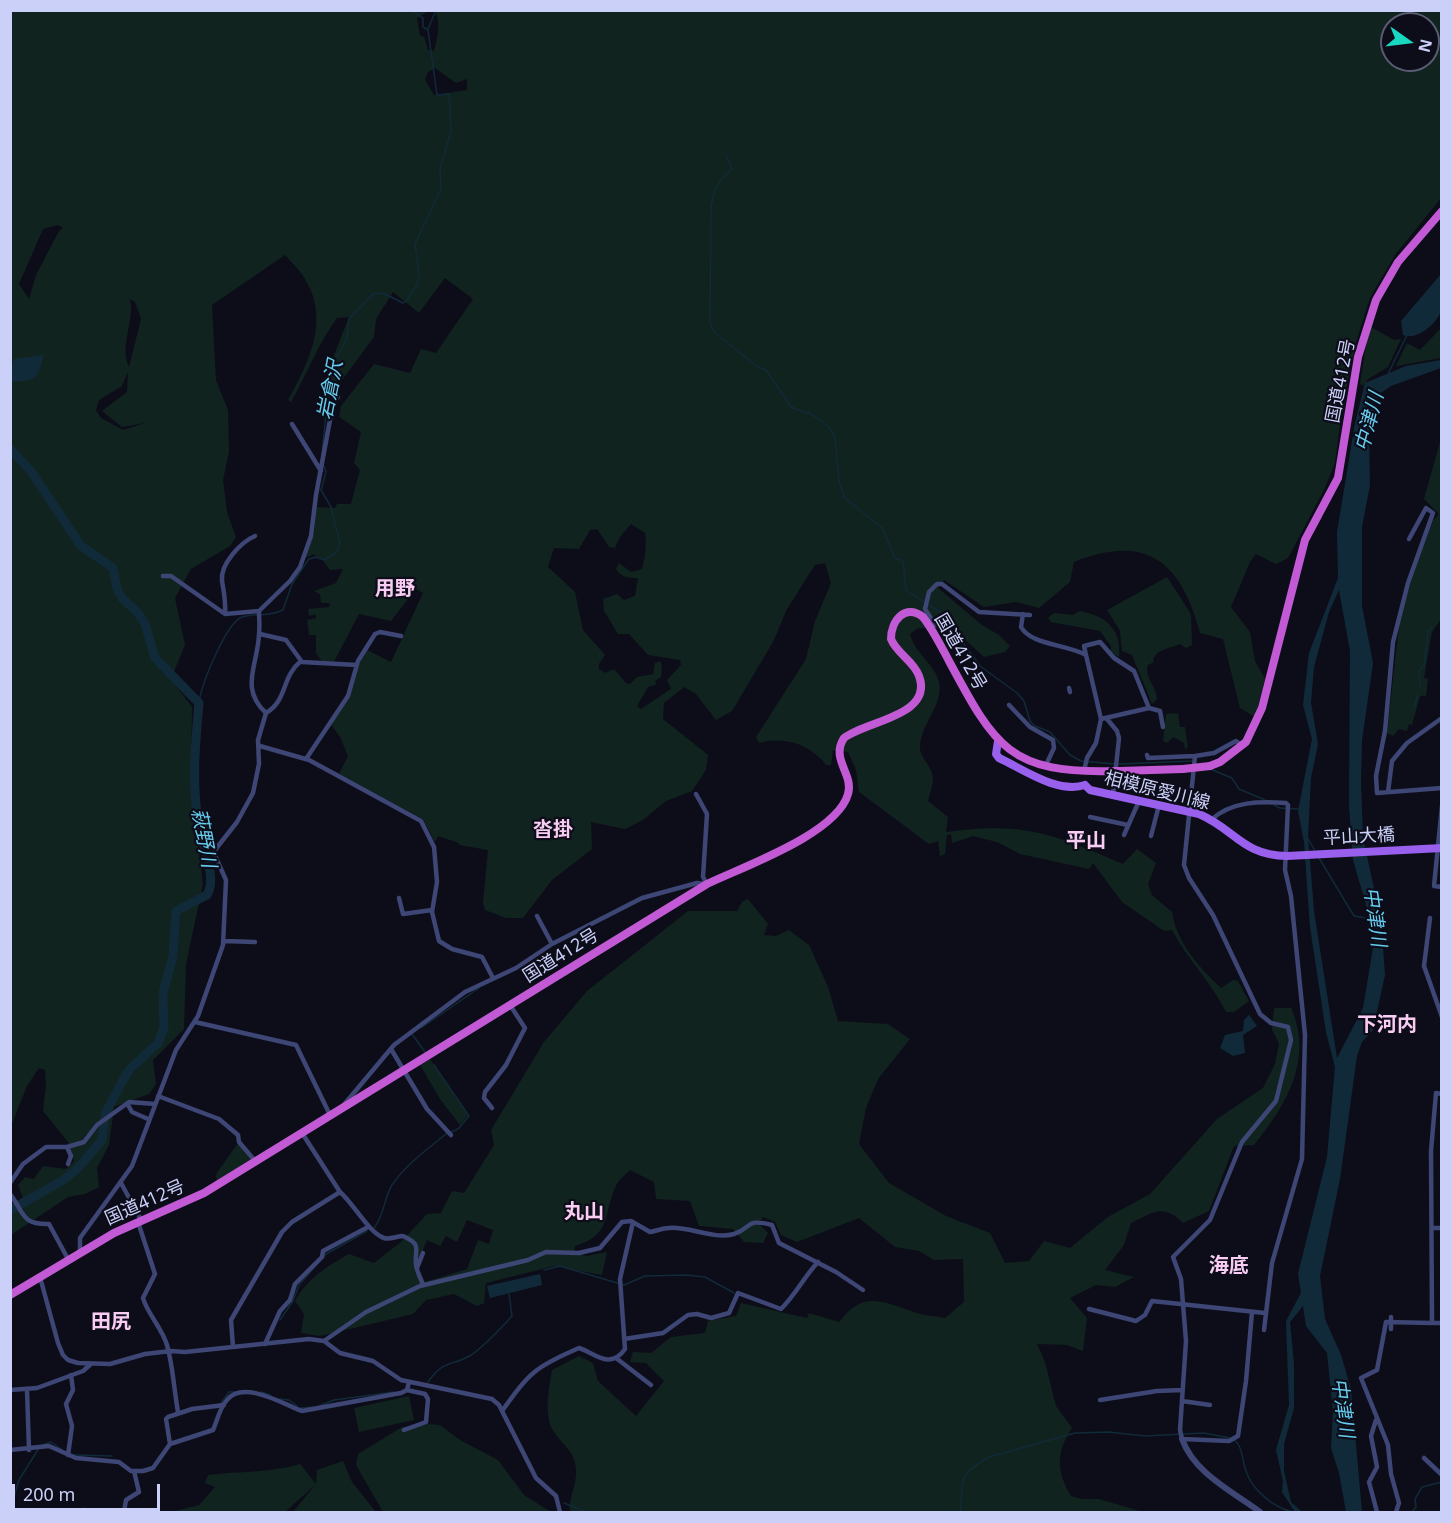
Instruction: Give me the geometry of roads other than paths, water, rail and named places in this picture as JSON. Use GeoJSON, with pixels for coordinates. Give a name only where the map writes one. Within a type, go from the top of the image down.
{"type":"FeatureCollection","features":[{"type":"Feature","properties":{"kind":"highway","name":"国道412号"},"geometry":{"type":"LineString","coordinates":[[10,1294],[80,1252],[140,1221],[199,1196],[707,884],[800,842],[844,803],[849,784],[840,759],[841,742],[850,733],[910,708],[920,691],[921,680],[915,668],[893,644],[893,624],[901,615],[911,612],[920,614],[932,623],[981,720],[998,741],[1016,755],[1045,767],[1084,769],[1116,767],[1183,770],[1220,762],[1242,745],[1252,733],[1262,708],[1305,540],[1338,478],[1358,357],[1376,300],[1398,262],[1442,211]]}},
{"type":"Feature","properties":{"kind":"main road","name":"相模原愛川線"},"geometry":{"type":"LineString","coordinates":[[998,741],[996,754],[999,758],[1050,783],[1072,787],[1084,785],[1090,790],[1190,812],[1211,820],[1250,849],[1286,856]]}},
{"type":"Feature","properties":{"kind":"main road"},"geometry":{"type":"LineString","coordinates":[[1084,769],[1084,785]]}},
{"type":"Feature","properties":{"kind":"main road","name":"平山大橋"},"geometry":{"type":"LineString","coordinates":[[1286,856],[1437,849]]}},
{"type":"Feature","properties":{"kind":"street"},"geometry":{"type":"LineString","coordinates":[[266,714],[255,701],[251,682],[260,634],[259,614],[300,567],[313,531],[321,468],[333,404],[338,397]]}},
{"type":"Feature","properties":{"kind":"street"},"geometry":{"type":"LineString","coordinates":[[292,424],[321,468]]}},
{"type":"Feature","properties":{"kind":"street"},"geometry":{"type":"LineString","coordinates":[[1408,539],[1426,508],[1433,513],[1408,584],[1393,642],[1385,731],[1376,776],[1377,793],[1442,788]]}},
{"type":"Feature","properties":{"kind":"street"},"geometry":{"type":"LineString","coordinates":[[225,614],[226,591],[222,580],[227,562],[248,539],[255,536]]}},
{"type":"Feature","properties":{"kind":"street"},"geometry":{"type":"LineString","coordinates":[[163,576],[171,576],[225,614],[259,614]]}},
{"type":"Feature","properties":{"kind":"street"},"geometry":{"type":"LineString","coordinates":[[932,623],[926,607],[927,600],[931,588],[939,584],[979,612],[987,615],[1002,611],[1030,615]]}},
{"type":"Feature","properties":{"kind":"street"},"geometry":{"type":"LineString","coordinates":[[1023,614],[1021,627],[1033,639],[1058,643],[1086,655]]}},
{"type":"Feature","properties":{"kind":"street"},"geometry":{"type":"LineString","coordinates":[[306,759],[348,696],[357,665],[377,632],[401,636]]}},
{"type":"Feature","properties":{"kind":"street"},"geometry":{"type":"LineString","coordinates":[[260,634],[286,640],[301,661]]}},
{"type":"Feature","properties":{"kind":"street"},"geometry":{"type":"LineString","coordinates":[[1113,795],[1119,735],[1104,719],[1084,646],[1100,642],[1113,658],[1134,671],[1149,708]]}},
{"type":"Feature","properties":{"kind":"street"},"geometry":{"type":"LineString","coordinates":[[80,1252],[80,1238],[132,1166],[148,1119],[179,1043],[195,1022],[224,941],[226,880],[216,858],[215,850],[237,822],[251,797],[257,775],[260,746],[258,736],[266,714],[280,699],[286,676],[301,661],[357,665]]}},
{"type":"Feature","properties":{"kind":"street"},"geometry":{"type":"LineString","coordinates":[[1009,705],[1031,727],[1053,739]]}},
{"type":"Feature","properties":{"kind":"street"},"geometry":{"type":"LineString","coordinates":[[1104,719],[1149,708],[1160,711],[1163,727]]}},
{"type":"Feature","properties":{"kind":"street"},"geometry":{"type":"LineString","coordinates":[[1388,792],[1392,761],[1407,743],[1442,718]]}},
{"type":"Feature","properties":{"kind":"street"},"geometry":{"type":"LineString","coordinates":[[1084,769],[1104,719]]}},
{"type":"Feature","properties":{"kind":"street"},"geometry":{"type":"LineString","coordinates":[[1031,727],[1035,721]]}},
{"type":"Feature","properties":{"kind":"street"},"geometry":{"type":"LineString","coordinates":[[1045,767],[1054,748],[1055,732]]}},
{"type":"Feature","properties":{"kind":"street"},"geometry":{"type":"LineString","coordinates":[[1147,755],[1148,758],[1195,759],[1214,753],[1236,741],[1242,745]]}},
{"type":"Feature","properties":{"kind":"street"},"geometry":{"type":"LineString","coordinates":[[260,746],[306,759],[421,821],[434,847],[436,891],[432,910],[440,942],[452,949],[478,955],[486,963],[493,978]]}},
{"type":"Feature","properties":{"kind":"street"},"geometry":{"type":"LineString","coordinates":[[1195,759],[1184,858],[1189,878],[1213,915],[1260,1014],[1271,1023],[1288,1027],[1291,1032],[1276,1101],[1242,1143],[1210,1220],[1173,1257],[1181,1279],[1186,1341],[1180,1430],[1187,1452],[1198,1466],[1260,1512]]}},
{"type":"Feature","properties":{"kind":"street"},"geometry":{"type":"LineString","coordinates":[[696,794],[707,814],[703,877],[707,884]]}},
{"type":"Feature","properties":{"kind":"street"},"geometry":{"type":"LineString","coordinates":[[1124,835],[1139,801]]}},
{"type":"Feature","properties":{"kind":"street"},"geometry":{"type":"LineString","coordinates":[[1211,820],[1219,813],[1237,806],[1263,802],[1288,805],[1286,856],[1305,1035],[1302,1159],[1272,1263],[1264,1313],[1264,1329]]}},
{"type":"Feature","properties":{"kind":"street"},"geometry":{"type":"LineString","coordinates":[[1151,836],[1159,805]]}},
{"type":"Feature","properties":{"kind":"street"},"geometry":{"type":"LineString","coordinates":[[1442,806],[1434,885],[1442,887]]}},
{"type":"Feature","properties":{"kind":"street"},"geometry":{"type":"LineString","coordinates":[[1090,817],[1128,825]]}},
{"type":"Feature","properties":{"kind":"street"},"geometry":{"type":"LineString","coordinates":[[341,1109],[391,1049],[455,998],[516,969],[552,945],[642,898],[697,883],[707,884]]}},
{"type":"Feature","properties":{"kind":"street"},"geometry":{"type":"LineString","coordinates":[[399,898],[403,914],[432,910]]}},
{"type":"Feature","properties":{"kind":"street"},"geometry":{"type":"LineString","coordinates":[[537,916],[552,945]]}},
{"type":"Feature","properties":{"kind":"street"},"geometry":{"type":"LineString","coordinates":[[1430,918],[1424,966],[1442,1017]]}},
{"type":"Feature","properties":{"kind":"street"},"geometry":{"type":"LineString","coordinates":[[224,941],[255,942]]}},
{"type":"Feature","properties":{"kind":"street"},"geometry":{"type":"LineString","coordinates":[[492,1108],[484,1098],[485,1092],[506,1065],[525,1028],[510,1005]]}},
{"type":"Feature","properties":{"kind":"street"},"geometry":{"type":"LineString","coordinates":[[195,1022],[296,1045],[330,1115]]}},
{"type":"Feature","properties":{"kind":"street"},"geometry":{"type":"LineString","coordinates":[[391,1049],[427,1109],[450,1134]]}},
{"type":"Feature","properties":{"kind":"street"},"geometry":{"type":"LineString","coordinates":[[1432,1323],[1434,1107],[1436,1093],[1442,1094]]}},
{"type":"Feature","properties":{"kind":"street"},"geometry":{"type":"LineString","coordinates":[[158,1096],[219,1119],[238,1136],[239,1142],[251,1153],[256,1162]]}},
{"type":"Feature","properties":{"kind":"street"},"geometry":{"type":"LineString","coordinates":[[10,1183],[23,1164],[46,1147],[67,1147],[84,1142],[97,1125],[134,1101],[154,1104]]}},
{"type":"Feature","properties":{"kind":"street"},"geometry":{"type":"LineString","coordinates":[[128,1105],[132,1112],[148,1119]]}},
{"type":"Feature","properties":{"kind":"street"},"geometry":{"type":"LineString","coordinates":[[302,1133],[340,1192],[354,1205],[368,1227],[384,1238],[399,1236],[408,1238],[417,1247],[417,1268],[423,1285]]}},
{"type":"Feature","properties":{"kind":"street"},"geometry":{"type":"LineString","coordinates":[[67,1147],[71,1156],[68,1164]]}},
{"type":"Feature","properties":{"kind":"street"},"geometry":{"type":"LineString","coordinates":[[121,1183],[140,1221],[155,1269],[144,1302],[157,1322],[168,1351],[178,1412]]}},
{"type":"Feature","properties":{"kind":"street"},"geometry":{"type":"LineString","coordinates":[[233,1347],[231,1320],[282,1232],[340,1192]]}},
{"type":"Feature","properties":{"kind":"street"},"geometry":{"type":"LineString","coordinates":[[10,1194],[20,1213],[39,1225],[49,1224],[68,1259]]}},
{"type":"Feature","properties":{"kind":"street"},"geometry":{"type":"LineString","coordinates":[[324,1341],[366,1312],[423,1285],[528,1260],[546,1252],[579,1253],[600,1248],[617,1224],[633,1222],[645,1231],[669,1228],[724,1234],[735,1234],[743,1226],[756,1221],[772,1225],[779,1243],[818,1262],[863,1290]]}},
{"type":"Feature","properties":{"kind":"street"},"geometry":{"type":"LineString","coordinates":[[616,1358],[624,1350],[620,1279],[633,1222]]}},
{"type":"Feature","properties":{"kind":"street"},"geometry":{"type":"LineString","coordinates":[[265,1344],[280,1311],[290,1300],[295,1284],[322,1257],[324,1251],[368,1227]]}},
{"type":"Feature","properties":{"kind":"street"},"geometry":{"type":"LineString","coordinates":[[1432,1228],[1442,1228]]}},
{"type":"Feature","properties":{"kind":"street"},"geometry":{"type":"LineString","coordinates":[[417,1268],[423,1253]]}},
{"type":"Feature","properties":{"kind":"street"},"geometry":{"type":"LineString","coordinates":[[624,1339],[663,1334],[688,1315],[697,1314],[711,1318],[729,1313],[738,1293],[781,1309],[800,1289],[806,1276],[818,1262]]}},
{"type":"Feature","properties":{"kind":"street"},"geometry":{"type":"LineString","coordinates":[[40,1277],[63,1355],[74,1362],[120,1363],[145,1354],[168,1351],[185,1352],[309,1339],[324,1341],[334,1351],[373,1360],[408,1386],[425,1394],[428,1399],[426,1422],[404,1430]]}},
{"type":"Feature","properties":{"kind":"street"},"geometry":{"type":"LineString","coordinates":[[1089,1309],[1136,1321],[1145,1315],[1152,1301],[1264,1313]]}},
{"type":"Feature","properties":{"kind":"street"},"geometry":{"type":"LineString","coordinates":[[1182,1439],[1229,1441],[1238,1436],[1252,1312]]}},
{"type":"Feature","properties":{"kind":"street"},"geometry":{"type":"LineString","coordinates":[[1390,1319],[1391,1329]]}},
{"type":"Feature","properties":{"kind":"street"},"geometry":{"type":"LineString","coordinates":[[1396,1512],[1399,1503],[1391,1474],[1389,1452],[1361,1378],[1377,1370],[1386,1322],[1390,1319],[1442,1323]]}},
{"type":"Feature","properties":{"kind":"street"},"geometry":{"type":"LineString","coordinates":[[502,1411],[526,1378],[538,1367],[579,1348],[594,1358],[616,1358],[651,1385]]}},
{"type":"Feature","properties":{"kind":"street"},"geometry":{"type":"LineString","coordinates":[[10,1390],[27,1390],[89,1368],[91,1364]]}},
{"type":"Feature","properties":{"kind":"street"},"geometry":{"type":"LineString","coordinates":[[624,1375],[629,1369]]}},
{"type":"Feature","properties":{"kind":"street"},"geometry":{"type":"LineString","coordinates":[[69,1453],[72,1426],[66,1404],[73,1390],[71,1375]]}},
{"type":"Feature","properties":{"kind":"street"},"geometry":{"type":"LineString","coordinates":[[10,1450],[49,1446],[69,1453],[119,1462],[134,1471],[153,1468],[170,1442],[213,1430],[222,1405],[233,1395],[259,1394],[288,1402],[302,1411],[330,1408],[408,1386],[424,1384],[492,1399],[500,1405],[537,1478],[556,1496],[560,1512]]}},
{"type":"Feature","properties":{"kind":"street"},"geometry":{"type":"LineString","coordinates":[[27,1390],[34,1449]]}},
{"type":"Feature","properties":{"kind":"street"},"geometry":{"type":"LineString","coordinates":[[1100,1400],[1164,1390],[1182,1390]]}},
{"type":"Feature","properties":{"kind":"street"},"geometry":{"type":"LineString","coordinates":[[1182,1401],[1207,1403]]}},
{"type":"Feature","properties":{"kind":"street"},"geometry":{"type":"LineString","coordinates":[[170,1442],[166,1419],[178,1412],[222,1405]]}},
{"type":"Feature","properties":{"kind":"street"},"geometry":{"type":"LineString","coordinates":[[1376,1420],[1371,1436],[1377,1467],[1369,1482],[1377,1512]]}},
{"type":"Feature","properties":{"kind":"street"},"geometry":{"type":"LineString","coordinates":[[1424,1458],[1442,1475]]}},
{"type":"Feature","properties":{"kind":"street"},"geometry":{"type":"LineString","coordinates":[[124,1512],[126,1500],[139,1492],[134,1471]]}},
{"type":"Feature","properties":{"kind":"street"},"geometry":{"type":"LineString","coordinates":[[84,1510],[92,1512]]}},
{"type":"Feature","properties":{"kind":"water"},"geometry":{"type":"Polygon","coordinates":[[[1441,274],[1442,308],[1437,319],[1421,333],[1403,335],[1401,321],[1441,274]]]}},
{"type":"Feature","properties":{"kind":"water"},"geometry":{"type":"Polygon","coordinates":[[[44,355],[35,378],[11,382],[11,368],[14,359],[44,355]]]}},
{"type":"Feature","properties":{"kind":"water","name":"中津川"},"geometry":{"type":"Polygon","coordinates":[[[1441,360],[1441,368],[1391,386],[1378,395],[1369,437],[1370,485],[1362,527],[1362,606],[1373,663],[1362,740],[1363,838],[1381,920],[1385,975],[1373,1030],[1362,1042],[1357,1056],[1340,1179],[1320,1276],[1325,1319],[1341,1355],[1351,1389],[1362,1512],[1346,1512],[1339,1473],[1331,1448],[1333,1412],[1327,1353],[1306,1326],[1303,1306],[1290,1322],[1294,1364],[1294,1408],[1284,1444],[1284,1471],[1291,1502],[1302,1512],[1295,1512],[1282,1492],[1283,1481],[1276,1450],[1289,1405],[1286,1321],[1301,1293],[1298,1274],[1327,1157],[1335,1067],[1326,1032],[1310,927],[1304,842],[1298,811],[1312,739],[1303,705],[1309,653],[1338,578],[1337,532],[1355,423],[1365,383],[1406,366],[1441,360]],[[1339,590],[1329,612],[1314,667],[1311,703],[1318,744],[1311,778],[1308,837],[1314,911],[1337,1058],[1363,1008],[1375,936],[1353,860],[1349,805],[1350,651],[1339,590]]]}},
{"type":"Feature","properties":{"kind":"water"},"geometry":{"type":"Polygon","coordinates":[[[1249,1015],[1257,1026],[1243,1035],[1245,1053],[1233,1056],[1220,1048],[1225,1035],[1243,1031],[1244,1020],[1249,1015]]]}},
{"type":"Feature","properties":{"kind":"water"},"geometry":{"type":"Polygon","coordinates":[[[540,1274],[542,1285],[490,1298],[487,1286],[540,1274]]]}},
{"type":"Feature","properties":{"kind":"waterway","name":"岩倉沢"},"geometry":{"type":"LineString","coordinates":[[321,462],[331,368],[347,338],[349,319],[373,294],[383,293],[403,303],[407,300],[417,285],[419,274],[415,244],[441,189],[440,169],[451,131],[449,94],[437,95],[428,30],[423,27],[423,18],[411,10]]}},
{"type":"Feature","properties":{"kind":"waterway"},"geometry":{"type":"LineString","coordinates":[[428,29],[436,10]]}},
{"type":"Feature","properties":{"kind":"waterway"},"geometry":{"type":"LineString","coordinates":[[726,155],[732,168],[715,188],[711,207],[710,324],[715,333],[758,367],[766,370],[791,407],[813,415],[829,427],[835,437],[839,482],[845,498],[882,528],[895,558],[903,561],[906,590],[924,602]]}},
{"type":"Feature","properties":{"kind":"waterway"},"geometry":{"type":"LineString","coordinates":[[1388,374],[1407,335]]}},
{"type":"Feature","properties":{"kind":"waterway","name":"萩野川"},"geometry":{"type":"LineString","coordinates":[[10,449],[30,470],[81,546],[113,568],[117,589],[122,598],[139,614],[145,624],[155,658],[199,703],[195,751],[195,800],[211,881],[207,895],[176,911],[173,956],[163,993],[164,1028],[158,1043],[130,1069],[123,1080],[105,1114],[102,1140],[77,1169],[62,1181],[10,1210]]}},
{"type":"Feature","properties":{"kind":"waterway","name":"岩倉沢"},"geometry":{"type":"LineString","coordinates":[[199,703],[215,656],[236,622],[242,617],[283,610],[292,584],[309,559],[316,557],[324,560],[336,553],[340,544],[331,507],[321,490],[326,472],[324,466]]}},
{"type":"Feature","properties":{"kind":"waterway"},"geometry":{"type":"LineString","coordinates":[[928,605],[941,612],[980,666],[1017,693],[1024,701],[1030,721],[1035,726],[1050,732],[1070,755],[1081,761],[1115,764]]}},
{"type":"Feature","properties":{"kind":"waterway"},"geometry":{"type":"LineString","coordinates":[[1420,688],[1419,671],[1424,665],[1428,632],[1431,628]]}},
{"type":"Feature","properties":{"kind":"waterway"},"geometry":{"type":"LineString","coordinates":[[1414,708],[1418,694]]}},
{"type":"Feature","properties":{"kind":"waterway"},"geometry":{"type":"LineString","coordinates":[[1119,764],[1192,761]]}},
{"type":"Feature","properties":{"kind":"waterway"},"geometry":{"type":"LineString","coordinates":[[1210,769],[1232,778],[1239,789],[1265,800]]}},
{"type":"Feature","properties":{"kind":"waterway"},"geometry":{"type":"LineString","coordinates":[[1274,805],[1280,808],[1298,809]]}},
{"type":"Feature","properties":{"kind":"waterway"},"geometry":{"type":"LineString","coordinates":[[1307,837],[1315,851]]}},
{"type":"Feature","properties":{"kind":"waterway","name":"中津川"},"geometry":{"type":"LineString","coordinates":[[1319,858],[1354,916],[1371,919]]}},
{"type":"Feature","properties":{"kind":"waterway"},"geometry":{"type":"LineString","coordinates":[[421,1028],[479,988]]}},
{"type":"Feature","properties":{"kind":"waterway"},"geometry":{"type":"LineString","coordinates":[[412,1034],[425,1052]]}},
{"type":"Feature","properties":{"kind":"waterway"},"geometry":{"type":"LineString","coordinates":[[434,1065],[469,1116],[458,1129],[451,1132]]}},
{"type":"Feature","properties":{"kind":"waterway"},"geometry":{"type":"LineString","coordinates":[[374,1228],[380,1218],[389,1190],[398,1177],[447,1133]]}},
{"type":"Feature","properties":{"kind":"waterway"},"geometry":{"type":"LineString","coordinates":[[280,1320],[293,1301],[299,1285],[326,1254],[367,1231]]}},
{"type":"Feature","properties":{"kind":"waterway"},"geometry":{"type":"LineString","coordinates":[[544,1270],[560,1266],[624,1285],[645,1276],[705,1277],[734,1293]]}},
{"type":"Feature","properties":{"kind":"waterway"},"geometry":{"type":"LineString","coordinates":[[428,1382],[439,1369],[471,1355],[493,1337],[512,1316],[509,1294]]}},
{"type":"Feature","properties":{"kind":"waterway"},"geometry":{"type":"LineString","coordinates":[[221,1403],[229,1392],[235,1392]]}},
{"type":"Feature","properties":{"kind":"waterway"},"geometry":{"type":"LineString","coordinates":[[261,1392],[270,1395]]}},
{"type":"Feature","properties":{"kind":"waterway"},"geometry":{"type":"LineString","coordinates":[[319,1406],[334,1400],[394,1392]]}},
{"type":"Feature","properties":{"kind":"waterway"},"geometry":{"type":"LineString","coordinates":[[280,1399],[289,1400],[297,1406]]}},
{"type":"Feature","properties":{"kind":"waterway"},"geometry":{"type":"LineString","coordinates":[[301,1408],[314,1407]]}},
{"type":"Feature","properties":{"kind":"waterway"},"geometry":{"type":"LineString","coordinates":[[960,1512],[962,1486],[966,1474],[978,1464],[989,1457],[1075,1433],[1108,1432],[1145,1436],[1204,1433],[1230,1438]]}},
{"type":"Feature","properties":{"kind":"waterway"},"geometry":{"type":"LineString","coordinates":[[1234,1440],[1239,1446],[1246,1471],[1253,1485],[1278,1507],[1293,1512]]}},
{"type":"Feature","properties":{"kind":"waterway"},"geometry":{"type":"LineString","coordinates":[[42,1445],[51,1442],[61,1449]]}},
{"type":"Feature","properties":{"kind":"waterway"},"geometry":{"type":"LineString","coordinates":[[10,1510],[19,1480],[39,1448]]}},
{"type":"Feature","properties":{"kind":"waterway"},"geometry":{"type":"LineString","coordinates":[[74,1455],[112,1456]]}},
{"type":"Feature","properties":{"kind":"waterway"},"geometry":{"type":"LineString","coordinates":[[1412,1512],[1416,1507],[1415,1499],[1422,1487],[1442,1482]]}},
{"type":"Feature","properties":{"kind":"waterway"},"geometry":{"type":"LineString","coordinates":[[564,1503],[586,1512]]}},
{"type":"Feature","properties":{"kind":"district","name":"用野"},"geometry":{"type":"Point","coordinates":[395,589]}},
{"type":"Feature","properties":{"kind":"district","name":"沓掛"},"geometry":{"type":"Point","coordinates":[553,830]}},
{"type":"Feature","properties":{"kind":"district","name":"平山"},"geometry":{"type":"Point","coordinates":[1086,841]}},
{"type":"Feature","properties":{"kind":"district","name":"下河内"},"geometry":{"type":"Point","coordinates":[1387,1025]}},
{"type":"Feature","properties":{"kind":"district","name":"丸山"},"geometry":{"type":"Point","coordinates":[584,1212]}},
{"type":"Feature","properties":{"kind":"district","name":"海底"},"geometry":{"type":"Point","coordinates":[1229,1266]}},
{"type":"Feature","properties":{"kind":"district","name":"田尻"},"geometry":{"type":"Point","coordinates":[111,1322]}}]}
